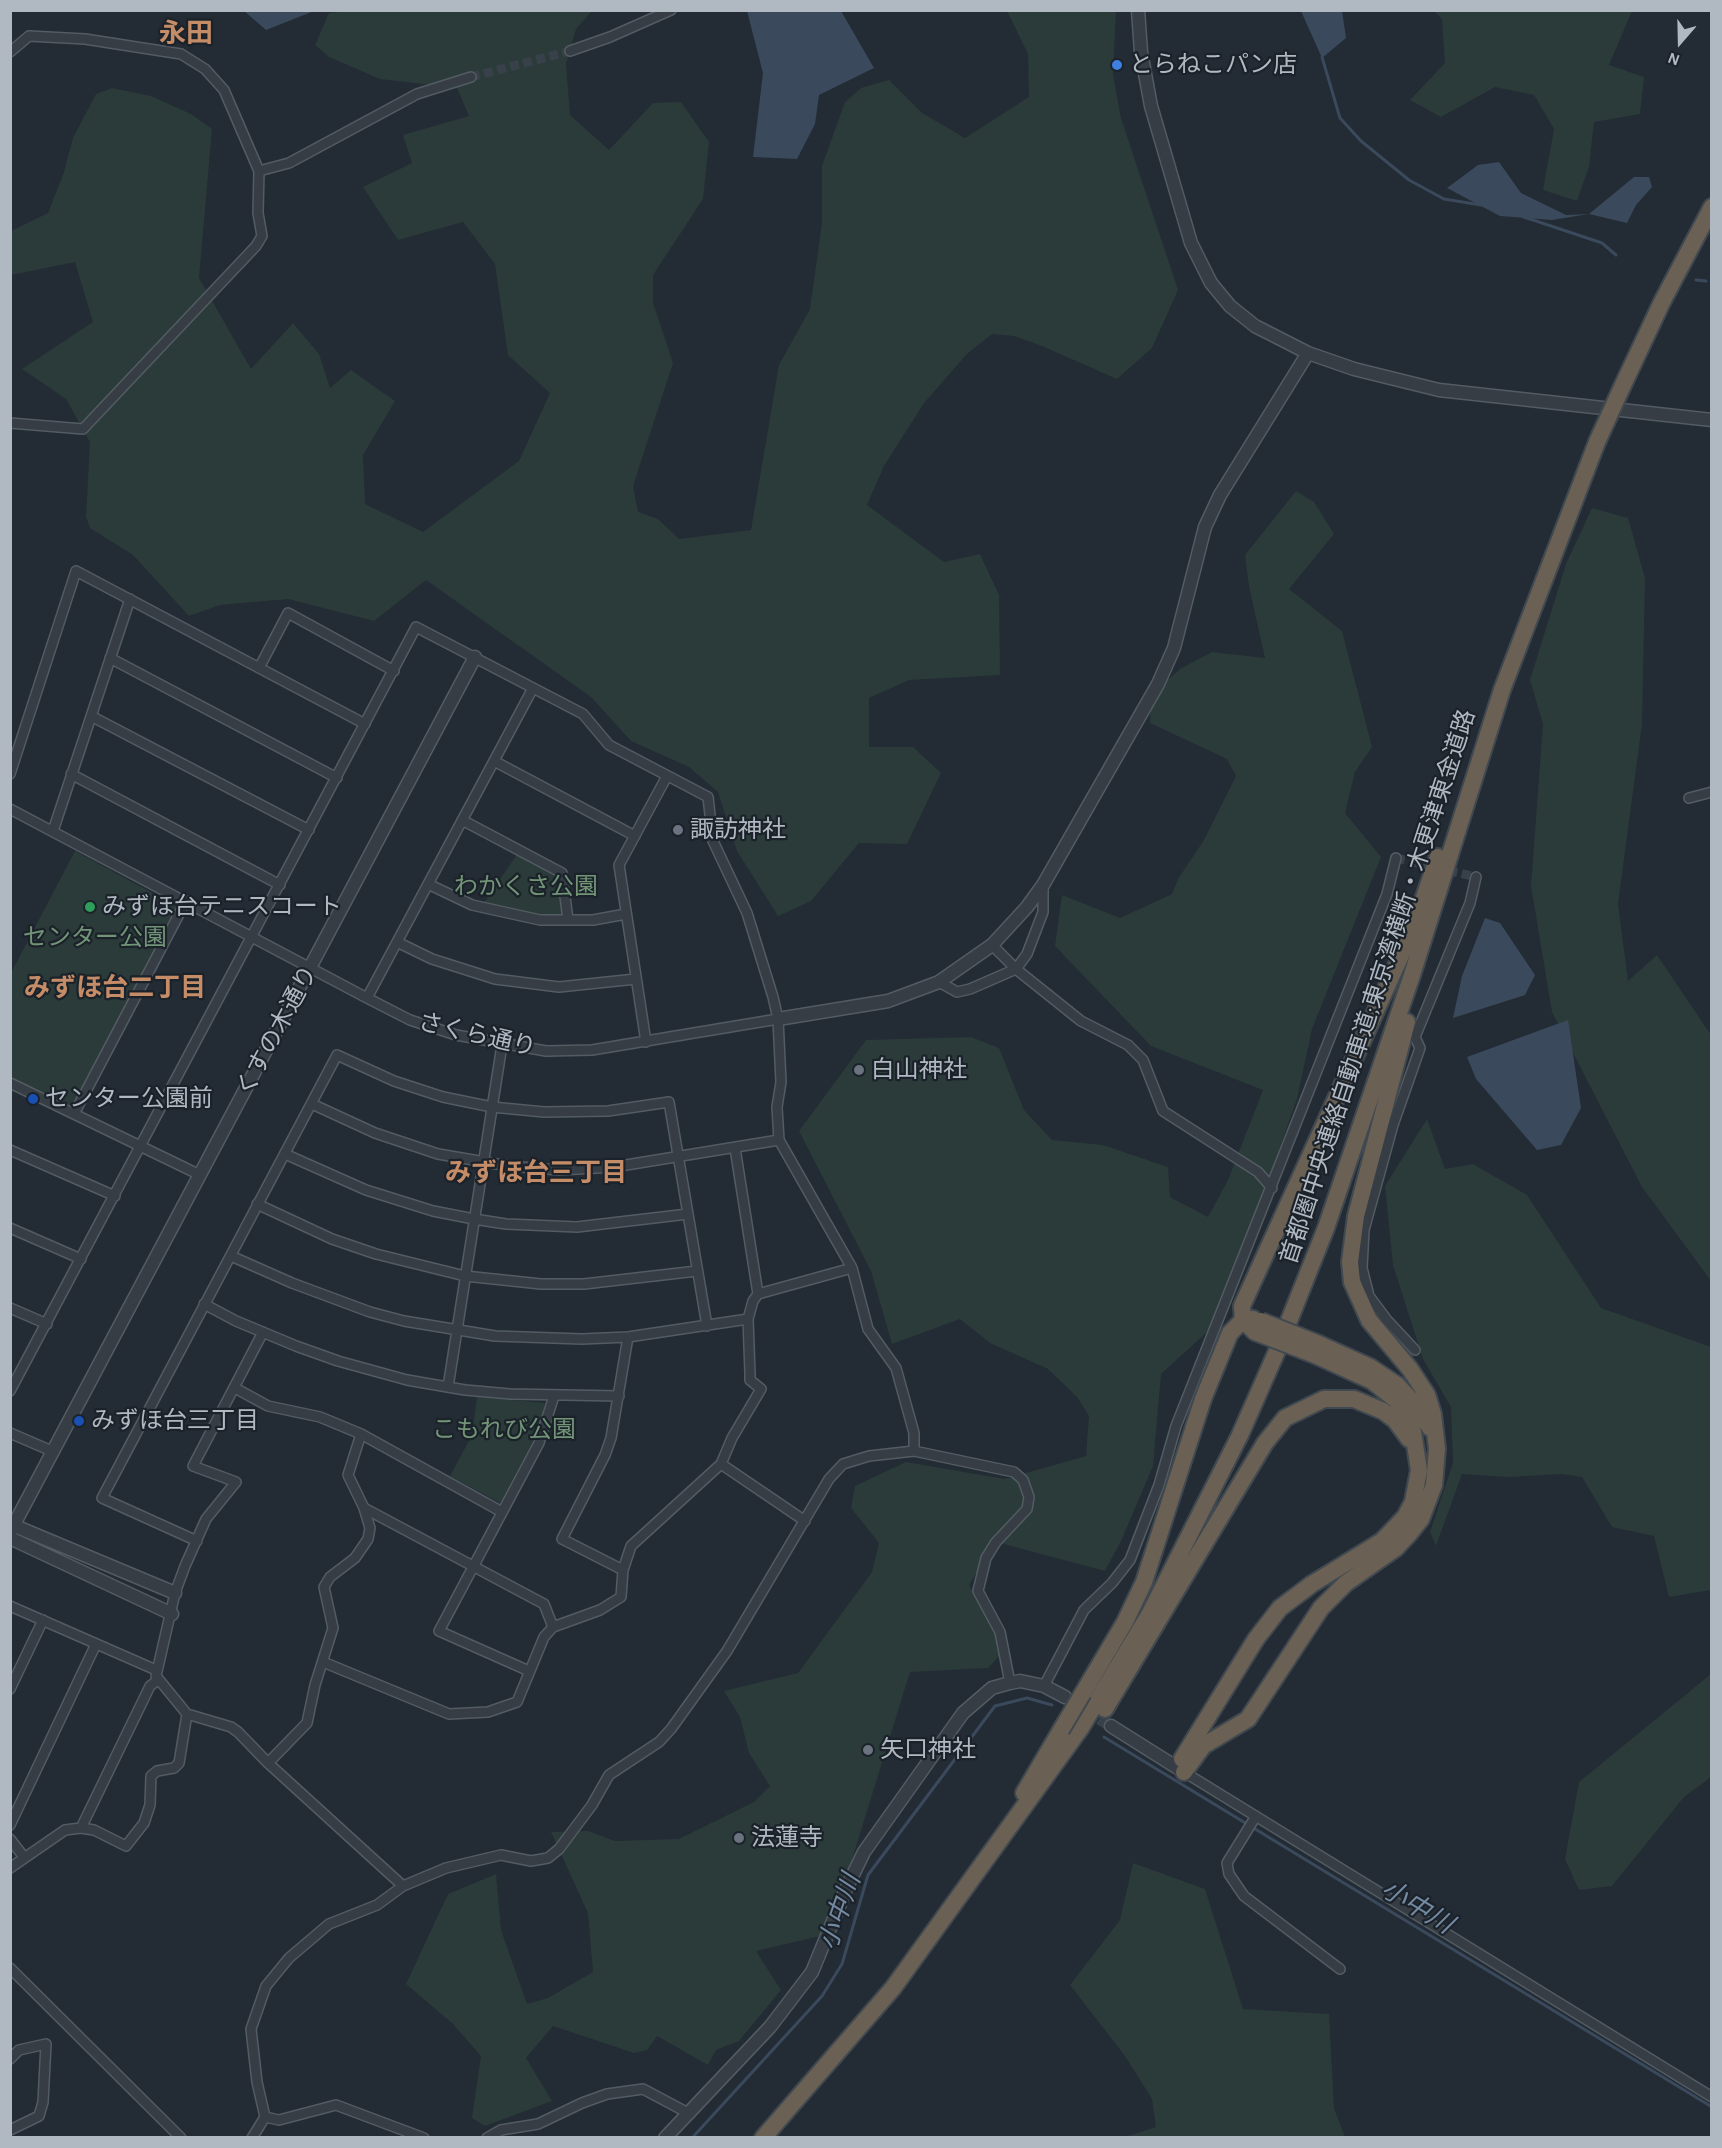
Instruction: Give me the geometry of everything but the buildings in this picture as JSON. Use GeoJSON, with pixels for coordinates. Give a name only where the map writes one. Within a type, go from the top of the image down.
{"type":"FeatureCollection","features":[{"type":"Feature","properties":{"kind":"highway","name":"首都圏中央連絡自動車道;東京湾横断・木更津東金道路"},"geometry":{"type":"LineString","coordinates":[[763,2138],[893,1988],[1080,1729],[1149,1615],[1240,1434],[1278,1351],[1357,1143],[1502,690],[1536,596],[1597,442],[1662,302],[1712,207]]}},
{"type":"Feature","properties":{"kind":"highway","name":"首都圏中央連絡自動車道;東京湾横断・木更津東金道路"},"geometry":{"type":"LineString","coordinates":[[772,2138],[849,2053],[922,1964],[1088,1734],[1204,1526],[1251,1428],[1332,1231],[1418,977],[1536,596]]}},
{"type":"Feature","properties":{"kind":"highway"},"geometry":{"type":"LineString","coordinates":[[991,1855],[1125,1622],[1144,1582],[1203,1399],[1230,1333],[1243,1320],[1242,1306],[1413,929],[1475,754],[1502,690]]}},
{"type":"Feature","properties":{"kind":"highway"},"geometry":{"type":"LineString","coordinates":[[1180,1769],[1203,1746],[1238,1727],[1258,1707],[1310,1623],[1334,1594],[1396,1548],[1409,1534],[1420,1519],[1434,1485],[1437,1449],[1433,1414],[1426,1395],[1410,1369],[1369,1320],[1352,1282],[1350,1262],[1356,1216],[1390,1093],[1418,977]]}},
{"type":"Feature","properties":{"kind":"highway"},"geometry":{"type":"LineString","coordinates":[[1243,1320],[1317,1350],[1370,1367],[1397,1385],[1425,1418],[1437,1449]]}},
{"type":"Feature","properties":{"kind":"highway"},"geometry":{"type":"LineString","coordinates":[[1180,1769],[1256,1639],[1280,1608],[1312,1584],[1382,1541],[1405,1517],[1418,1487],[1418,1456],[1412,1426],[1396,1400],[1372,1381],[1317,1350]]}},
{"type":"Feature","properties":{"kind":"highway"},"geometry":{"type":"LineString","coordinates":[[1088,1734],[1124,1680],[1265,1443],[1285,1418],[1297,1410],[1324,1399],[1354,1399],[1369,1404],[1395,1420],[1418,1456]]}},
{"type":"Feature","properties":{"kind":"street"},"geometry":{"type":"LineString","coordinates":[[570,51],[610,37],[671,10]]}},
{"type":"Feature","properties":{"kind":"street"},"geometry":{"type":"LineString","coordinates":[[1138,10],[1141,52],[1151,106],[1181,212],[1199,261],[1210,283],[1230,306],[1263,330],[1308,352],[1382,377],[1439,390],[1712,420]]}},
{"type":"Feature","properties":{"kind":"street"},"geometry":{"type":"LineString","coordinates":[[10,52],[29,36],[85,39],[181,54],[205,69],[224,90],[259,171],[258,213],[262,236],[256,246],[83,429],[10,423]]}},
{"type":"Feature","properties":{"kind":"street"},"geometry":{"type":"LineString","coordinates":[[259,171],[298,159],[417,94],[471,77]]}},
{"type":"Feature","properties":{"kind":"street"},"geometry":{"type":"LineString","coordinates":[[778,1019],[888,1001],[939,982],[992,945],[1027,907],[1158,684],[1174,648],[1204,527],[1220,495],[1308,352]]}},
{"type":"Feature","properties":{"kind":"street"},"geometry":{"type":"LineString","coordinates":[[10,774],[76,571],[365,724]]}},
{"type":"Feature","properties":{"kind":"street"},"geometry":{"type":"LineString","coordinates":[[53,831],[130,599]]}},
{"type":"Feature","properties":{"kind":"street"},"geometry":{"type":"LineString","coordinates":[[259,668],[288,613],[394,671]]}},
{"type":"Feature","properties":{"kind":"street"},"geometry":{"type":"LineString","coordinates":[[10,1391],[416,627],[583,714],[609,745],[708,797],[713,841],[747,913],[778,1019],[781,1082],[777,1107],[779,1140],[852,1268],[868,1329],[896,1368],[914,1433],[914,1451]]}},
{"type":"Feature","properties":{"kind":"street","name":"くすの木通り"},"geometry":{"type":"LineString","coordinates":[[12,1527],[54,1452],[475,657]]}},
{"type":"Feature","properties":{"kind":"street"},"geometry":{"type":"LineString","coordinates":[[110,658],[337,778]]}},
{"type":"Feature","properties":{"kind":"street"},"geometry":{"type":"LineString","coordinates":[[367,998],[533,688]]}},
{"type":"Feature","properties":{"kind":"street"},"geometry":{"type":"LineString","coordinates":[[91,716],[309,830]]}},
{"type":"Feature","properties":{"kind":"street"},"geometry":{"type":"LineString","coordinates":[[494,761],[635,836]]}},
{"type":"Feature","properties":{"kind":"street"},"geometry":{"type":"LineString","coordinates":[[71,774],[280,885]]}},
{"type":"Feature","properties":{"kind":"street"},"geometry":{"type":"LineString","coordinates":[[646,1042],[619,865],[667,776]]}},
{"type":"Feature","properties":{"kind":"street"},"geometry":{"type":"LineString","coordinates":[[1689,798],[1712,792]]}},
{"type":"Feature","properties":{"kind":"street","name":"さくら通り"},"geometry":{"type":"LineString","coordinates":[[10,809],[410,1020],[456,1035],[502,1045],[557,1050],[592,1050],[778,1019]]}},
{"type":"Feature","properties":{"kind":"street"},"geometry":{"type":"LineString","coordinates":[[462,820],[562,873],[568,920]]}},
{"type":"Feature","properties":{"kind":"street"},"geometry":{"type":"LineString","coordinates":[[1044,1686],[1084,1610],[1112,1583],[1130,1560],[1159,1485],[1176,1426],[1387,894],[1396,858]]}},
{"type":"Feature","properties":{"kind":"street"},"geometry":{"type":"LineString","coordinates":[[1415,1350],[1387,1320],[1369,1296],[1362,1268],[1364,1230],[1393,1125],[1420,1048],[1416,1037],[1470,903],[1476,877]]}},
{"type":"Feature","properties":{"kind":"street"},"geometry":{"type":"LineString","coordinates":[[428,884],[472,905],[507,915],[540,920],[568,920],[627,914]]}},
{"type":"Feature","properties":{"kind":"street"},"geometry":{"type":"LineString","coordinates":[[939,982],[957,992],[970,989],[1016,969],[1027,954],[1043,912],[1042,885]]}},
{"type":"Feature","properties":{"kind":"street"},"geometry":{"type":"LineString","coordinates":[[74,1114],[186,901]]}},
{"type":"Feature","properties":{"kind":"street"},"geometry":{"type":"LineString","coordinates":[[397,942],[463,970],[507,981],[559,987],[636,979]]}},
{"type":"Feature","properties":{"kind":"street"},"geometry":{"type":"LineString","coordinates":[[992,945],[1016,969],[1081,1021],[1128,1045],[1143,1060],[1163,1111],[1258,1172],[1272,1188]]}},
{"type":"Feature","properties":{"kind":"street"},"geometry":{"type":"LineString","coordinates":[[448,1387],[502,1045]]}},
{"type":"Feature","properties":{"kind":"street"},"geometry":{"type":"LineString","coordinates":[[197,1541],[102,1498],[337,1054],[394,1081],[443,1097],[492,1107],[544,1112],[608,1111],[669,1102],[707,1326]]}},
{"type":"Feature","properties":{"kind":"street"},"geometry":{"type":"LineString","coordinates":[[10,1083],[200,1175]]}},
{"type":"Feature","properties":{"kind":"street"},"geometry":{"type":"LineString","coordinates":[[312,1104],[375,1133],[438,1154],[483,1163],[559,1170],[614,1167],[779,1140]]}},
{"type":"Feature","properties":{"kind":"street"},"geometry":{"type":"LineString","coordinates":[[735,1148],[758,1294]]}},
{"type":"Feature","properties":{"kind":"street"},"geometry":{"type":"LineString","coordinates":[[10,1150],[115,1196]]}},
{"type":"Feature","properties":{"kind":"street"},"geometry":{"type":"LineString","coordinates":[[285,1154],[366,1190],[433,1211],[506,1224],[577,1227],[688,1214]]}},
{"type":"Feature","properties":{"kind":"street"},"geometry":{"type":"LineString","coordinates":[[257,1204],[343,1243],[386,1257],[465,1276],[541,1284],[584,1284],[697,1270]]}},
{"type":"Feature","properties":{"kind":"street"},"geometry":{"type":"LineString","coordinates":[[10,1228],[81,1259]]}},
{"type":"Feature","properties":{"kind":"street"},"geometry":{"type":"LineString","coordinates":[[231,1256],[292,1283],[370,1312],[456,1331],[535,1339],[628,1337],[748,1319]]}},
{"type":"Feature","properties":{"kind":"street"},"geometry":{"type":"LineString","coordinates":[[323,1662],[449,1714],[488,1712],[517,1702],[544,1637],[553,1627],[600,1610],[621,1597],[623,1570],[631,1546],[721,1464],[732,1438],[761,1389],[750,1380],[748,1319],[753,1301],[758,1294],[852,1268]]}},
{"type":"Feature","properties":{"kind":"street"},"geometry":{"type":"LineString","coordinates":[[204,1304],[263,1332],[338,1361],[448,1387],[510,1394],[619,1396]]}},
{"type":"Feature","properties":{"kind":"street"},"geometry":{"type":"LineString","coordinates":[[10,1308],[47,1324]]}},
{"type":"Feature","properties":{"kind":"street"},"geometry":{"type":"LineString","coordinates":[[263,1332],[192,1466],[236,1482],[206,1519],[175,1593],[172,1614],[156,1670],[158,1680],[187,1714],[231,1727],[403,1886]]}},
{"type":"Feature","properties":{"kind":"street"},"geometry":{"type":"LineString","coordinates":[[623,1570],[562,1539],[606,1455],[619,1396],[628,1337]]}},
{"type":"Feature","properties":{"kind":"street"},"geometry":{"type":"LineString","coordinates":[[10,1369],[20,1373]]}},
{"type":"Feature","properties":{"kind":"street"},"geometry":{"type":"LineString","coordinates":[[235,1388],[268,1406],[320,1417],[361,1434],[502,1512]]}},
{"type":"Feature","properties":{"kind":"street"},"geometry":{"type":"LineString","coordinates":[[529,1671],[439,1631],[545,1431],[554,1396]]}},
{"type":"Feature","properties":{"kind":"street"},"geometry":{"type":"LineString","coordinates":[[10,1433],[54,1452]]}},
{"type":"Feature","properties":{"kind":"street"},"geometry":{"type":"LineString","coordinates":[[268,1763],[307,1723],[333,1628],[324,1587],[330,1577],[356,1558],[368,1539],[370,1528],[364,1508],[348,1475],[361,1434]]}},
{"type":"Feature","properties":{"kind":"street"},"geometry":{"type":"LineString","coordinates":[[252,2138],[265,2117],[257,2082],[251,2029],[266,1986],[289,1958],[329,1924],[377,1905],[403,1886],[446,1868],[484,1857],[501,1855],[531,1861],[548,1858],[559,1849],[592,1805],[609,1775],[637,1759],[659,1742],[671,1729],[727,1651],[829,1479],[843,1464],[869,1456],[914,1451],[1014,1472],[1023,1480],[1029,1497],[1027,1509],[996,1542],[986,1558],[978,1591],[1000,1632],[1010,1683]]}},
{"type":"Feature","properties":{"kind":"street"},"geometry":{"type":"LineString","coordinates":[[721,1464],[805,1521]]}},
{"type":"Feature","properties":{"kind":"street"},"geometry":{"type":"LineString","coordinates":[[364,1508],[544,1604],[553,1627]]}},
{"type":"Feature","properties":{"kind":"street"},"geometry":{"type":"LineString","coordinates":[[12,1527],[175,1593]]}},
{"type":"Feature","properties":{"kind":"street"},"geometry":{"type":"LineString","coordinates":[[10,1538],[172,1614]]}},
{"type":"Feature","properties":{"kind":"street"},"geometry":{"type":"LineString","coordinates":[[10,1606],[156,1670]]}},
{"type":"Feature","properties":{"kind":"street"},"geometry":{"type":"LineString","coordinates":[[10,1689],[43,1620]]}},
{"type":"Feature","properties":{"kind":"street"},"geometry":{"type":"LineString","coordinates":[[10,1825],[96,1644]]}},
{"type":"Feature","properties":{"kind":"street"},"geometry":{"type":"LineString","coordinates":[[81,1828],[150,1686],[158,1680]]}},
{"type":"Feature","properties":{"kind":"street"},"geometry":{"type":"LineString","coordinates":[[666,2137],[770,2027],[812,1972],[864,1852],[963,1713],[993,1688],[1020,1681],[1044,1686],[1065,1697]]}},
{"type":"Feature","properties":{"kind":"street"},"geometry":{"type":"LineString","coordinates":[[10,1868],[65,1830],[81,1828],[94,1830],[126,1846],[144,1823],[150,1805],[151,1776],[157,1771],[174,1768],[179,1763],[187,1714]]}},
{"type":"Feature","properties":{"kind":"street"},"geometry":{"type":"LineString","coordinates":[[1111,1726],[1254,1818],[1712,2097]]}},
{"type":"Feature","properties":{"kind":"street"},"geometry":{"type":"LineString","coordinates":[[1254,1818],[1227,1863],[1229,1874],[1244,1896],[1340,1969]]}},
{"type":"Feature","properties":{"kind":"street"},"geometry":{"type":"LineString","coordinates":[[10,1839],[24,1857]]}},
{"type":"Feature","properties":{"kind":"street"},"geometry":{"type":"LineString","coordinates":[[10,1968],[181,2138]]}},
{"type":"Feature","properties":{"kind":"street"},"geometry":{"type":"LineString","coordinates":[[10,2059],[19,2050],[46,2044],[43,2102],[39,2116],[10,2130]]}},
{"type":"Feature","properties":{"kind":"street"},"geometry":{"type":"LineString","coordinates":[[488,2138],[501,2130],[538,2124],[607,2094],[643,2089],[690,2114]]}},
{"type":"Feature","properties":{"kind":"street"},"geometry":{"type":"LineString","coordinates":[[265,2117],[279,2120],[336,2105],[424,2138]]}},
{"type":"Feature","properties":{"kind":"green space"},"geometry":{"type":"Polygon","coordinates":[[[1116,10],[1113,75],[1121,118],[1178,290],[1152,348],[1117,379],[1042,346],[1014,336],[992,334],[967,354],[924,403],[884,466],[867,505],[944,562],[980,554],[999,595],[1000,675],[909,680],[869,698],[869,747],[913,747],[941,773],[907,844],[859,843],[811,901],[778,916],[737,851],[718,792],[689,767],[631,741],[591,697],[426,580],[374,621],[288,599],[220,605],[189,616],[133,555],[90,528],[86,517],[90,442],[66,399],[22,369],[93,322],[75,262],[11,275],[11,231],[48,213],[64,172],[73,138],[96,94],[112,88],[151,96],[191,114],[212,129],[199,278],[251,369],[293,323],[319,354],[330,388],[351,370],[395,401],[363,455],[365,504],[423,532],[519,461],[550,393],[508,355],[495,264],[463,222],[398,240],[363,187],[412,163],[403,135],[469,116],[457,88],[380,79],[329,57],[315,45],[329,13],[349,11],[592,11],[576,29],[566,64],[570,115],[609,150],[653,103],[681,102],[709,142],[703,199],[653,275],[653,303],[673,363],[633,486],[638,512],[658,519],[679,539],[751,530],[779,365],[810,309],[822,223],[822,166],[845,102],[861,88],[889,80],[922,113],[965,138],[1029,97],[1028,54],[1007,11],[1116,10]]]}},
{"type":"Feature","properties":{"kind":"green space"},"geometry":{"type":"Polygon","coordinates":[[[1434,11],[1632,11],[1609,65],[1644,77],[1640,114],[1594,122],[1589,167],[1577,201],[1543,190],[1554,129],[1534,95],[1495,87],[1441,117],[1410,100],[1445,63],[1442,19],[1434,11]]]}},
{"type":"Feature","properties":{"kind":"green space"},"geometry":{"type":"Polygon","coordinates":[[[1296,491],[1314,502],[1334,534],[1289,589],[1342,631],[1372,747],[1355,772],[1345,813],[1381,857],[1312,1029],[1297,1099],[1217,1323],[1161,1374],[1153,1466],[1121,1541],[1105,1571],[996,1542],[969,1585],[1005,1650],[988,1668],[910,1672],[829,1934],[756,1951],[781,1990],[739,2041],[716,2050],[708,2065],[657,2036],[647,2050],[634,2053],[553,2026],[526,2058],[552,2101],[485,2126],[472,2118],[481,2056],[453,2024],[406,1984],[448,1894],[496,1874],[501,1930],[527,2004],[548,1998],[593,1972],[588,1913],[551,1832],[588,1831],[615,1841],[679,1839],[754,1802],[770,1786],[749,1753],[740,1717],[724,1691],[798,1673],[872,1572],[879,1543],[851,1508],[855,1486],[906,1462],[1005,1479],[1086,1456],[1089,1416],[1077,1397],[1048,1369],[990,1343],[960,1319],[892,1344],[871,1271],[799,1131],[866,1040],[971,1037],[999,1048],[1024,1110],[1052,1140],[1103,1145],[1168,1167],[1170,1197],[1208,1217],[1228,1180],[1263,1090],[1151,1046],[1055,946],[1062,895],[1120,918],[1172,894],[1178,879],[1204,840],[1236,776],[1227,759],[1150,723],[1151,695],[1180,669],[1212,652],[1265,658],[1249,586],[1245,555],[1296,491]]]}},
{"type":"Feature","properties":{"kind":"green space"},"geometry":{"type":"Polygon","coordinates":[[[1592,508],[1628,518],[1645,578],[1642,724],[1618,904],[1628,981],[1657,955],[1711,1035],[1711,1281],[1642,1187],[1552,1012],[1531,886],[1543,724],[1530,680],[1566,564],[1592,508]]]}},
{"type":"Feature","properties":{"kind":"green space","name":"センター公園"},"geometry":{"type":"Polygon","coordinates":[[[75,851],[178,907],[74,1105],[68,1107],[11,1079],[11,973],[75,851]]]}},
{"type":"Feature","properties":{"kind":"green space","name":"わかくさ公園"},"geometry":{"type":"Polygon","coordinates":[[[518,853],[558,875],[564,916],[541,916],[483,904],[518,853]]]}},
{"type":"Feature","properties":{"kind":"green space"},"geometry":{"type":"Polygon","coordinates":[[[1427,1119],[1445,1169],[1473,1164],[1527,1195],[1601,1308],[1711,1347],[1711,1590],[1669,1597],[1654,1536],[1612,1527],[1582,1477],[1562,1474],[1509,1477],[1462,1474],[1436,1546],[1430,1532],[1453,1463],[1451,1407],[1423,1359],[1393,1265],[1385,1186],[1427,1119]]]}},
{"type":"Feature","properties":{"kind":"green space","name":"こもれび公園"},"geometry":{"type":"Polygon","coordinates":[[[477,1397],[545,1403],[539,1430],[500,1503],[450,1476],[472,1435],[477,1397]]]}},
{"type":"Feature","properties":{"kind":"green space"},"geometry":{"type":"Polygon","coordinates":[[[1711,1674],[1711,1777],[1684,1797],[1612,1886],[1579,1890],[1565,1859],[1579,1782],[1711,1674]]]}},
{"type":"Feature","properties":{"kind":"green space"},"geometry":{"type":"Polygon","coordinates":[[[1133,1863],[1205,1889],[1243,2009],[1329,2014],[1334,2108],[1345,2137],[1125,2137],[1156,2127],[1152,2099],[1125,2056],[1070,1985],[1120,1920],[1133,1863]]]}},
{"type":"Feature","properties":{"kind":"water"},"geometry":{"type":"Polygon","coordinates":[[[244,11],[314,11],[266,30],[244,11]]]}},
{"type":"Feature","properties":{"kind":"water"},"geometry":{"type":"Polygon","coordinates":[[[747,11],[841,11],[874,68],[819,95],[815,124],[797,159],[753,157],[763,73],[747,11]]]}},
{"type":"Feature","properties":{"kind":"water"},"geometry":{"type":"Polygon","coordinates":[[[1301,11],[1342,11],[1346,38],[1322,58],[1301,11]]]}},
{"type":"Feature","properties":{"kind":"water"},"geometry":{"type":"Polygon","coordinates":[[[1499,162],[1521,193],[1566,215],[1589,214],[1552,220],[1500,216],[1447,188],[1478,165],[1499,162]]]}},
{"type":"Feature","properties":{"kind":"water"},"geometry":{"type":"Polygon","coordinates":[[[1634,177],[1649,177],[1652,187],[1636,205],[1627,223],[1589,214],[1634,177]]]}},
{"type":"Feature","properties":{"kind":"water"},"geometry":{"type":"Polygon","coordinates":[[[1485,918],[1500,923],[1535,975],[1525,995],[1453,1018],[1462,976],[1485,918]]]}},
{"type":"Feature","properties":{"kind":"water"},"geometry":{"type":"Polygon","coordinates":[[[1568,1020],[1581,1108],[1561,1145],[1537,1150],[1476,1079],[1467,1057],[1568,1020]]]}},
{"type":"Feature","properties":{"kind":"waterway"},"geometry":{"type":"LineString","coordinates":[[1322,57],[1340,118],[1361,141],[1409,180],[1444,199],[1481,205]]}},
{"type":"Feature","properties":{"kind":"waterway"},"geometry":{"type":"LineString","coordinates":[[1524,217],[1602,243],[1616,255]]}},
{"type":"Feature","properties":{"kind":"waterway"},"geometry":{"type":"LineString","coordinates":[[1696,280],[1706,281]]}},
{"type":"Feature","properties":{"kind":"waterway","name":"小中川"},"geometry":{"type":"LineString","coordinates":[[692,2138],[822,1996],[842,1964],[868,1875],[995,1706],[1027,1698],[1052,1705]]}},
{"type":"Feature","properties":{"kind":"waterway","name":"小中川"},"geometry":{"type":"LineString","coordinates":[[1104,1737],[1712,2107]]}},
{"type":"Feature","properties":{"kind":"tunnel"},"geometry":{"type":"LineString","coordinates":[[471,77],[570,51]]}},
{"type":"Feature","properties":{"kind":"tunnel"},"geometry":{"type":"LineString","coordinates":[[1396,858],[1476,877]]}},
{"type":"Feature","properties":{"kind":"tunnel"},"geometry":{"type":"LineString","coordinates":[[1084,1709],[1111,1726]]}},
{"type":"Feature","properties":{"kind":"place","name":"とらねこパン店"},"geometry":{"type":"Point","coordinates":[1117,65]}},
{"type":"Feature","properties":{"kind":"place","name":"諏訪神社"},"geometry":{"type":"Point","coordinates":[678,830]}},
{"type":"Feature","properties":{"kind":"place","name":"みずほ台テニスコート"},"geometry":{"type":"Point","coordinates":[90,907]}},
{"type":"Feature","properties":{"kind":"place","name":"白山神社"},"geometry":{"type":"Point","coordinates":[859,1070]}},
{"type":"Feature","properties":{"kind":"place","name":"センター公園前"},"geometry":{"type":"Point","coordinates":[33,1099]}},
{"type":"Feature","properties":{"kind":"place","name":"みずほ台三丁目"},"geometry":{"type":"Point","coordinates":[79,1421]}},
{"type":"Feature","properties":{"kind":"place","name":"矢口神社"},"geometry":{"type":"Point","coordinates":[868,1750]}},
{"type":"Feature","properties":{"kind":"place","name":"法蓮寺"},"geometry":{"type":"Point","coordinates":[739,1838]}},
{"type":"Feature","properties":{"kind":"district","name":"永田"},"geometry":{"type":"Point","coordinates":[186,34]}},
{"type":"Feature","properties":{"kind":"district","name":"みずほ台二丁目"},"geometry":{"type":"Point","coordinates":[115,988]}},
{"type":"Feature","properties":{"kind":"district","name":"みずほ台三丁目"},"geometry":{"type":"Point","coordinates":[536,1173]}}]}
